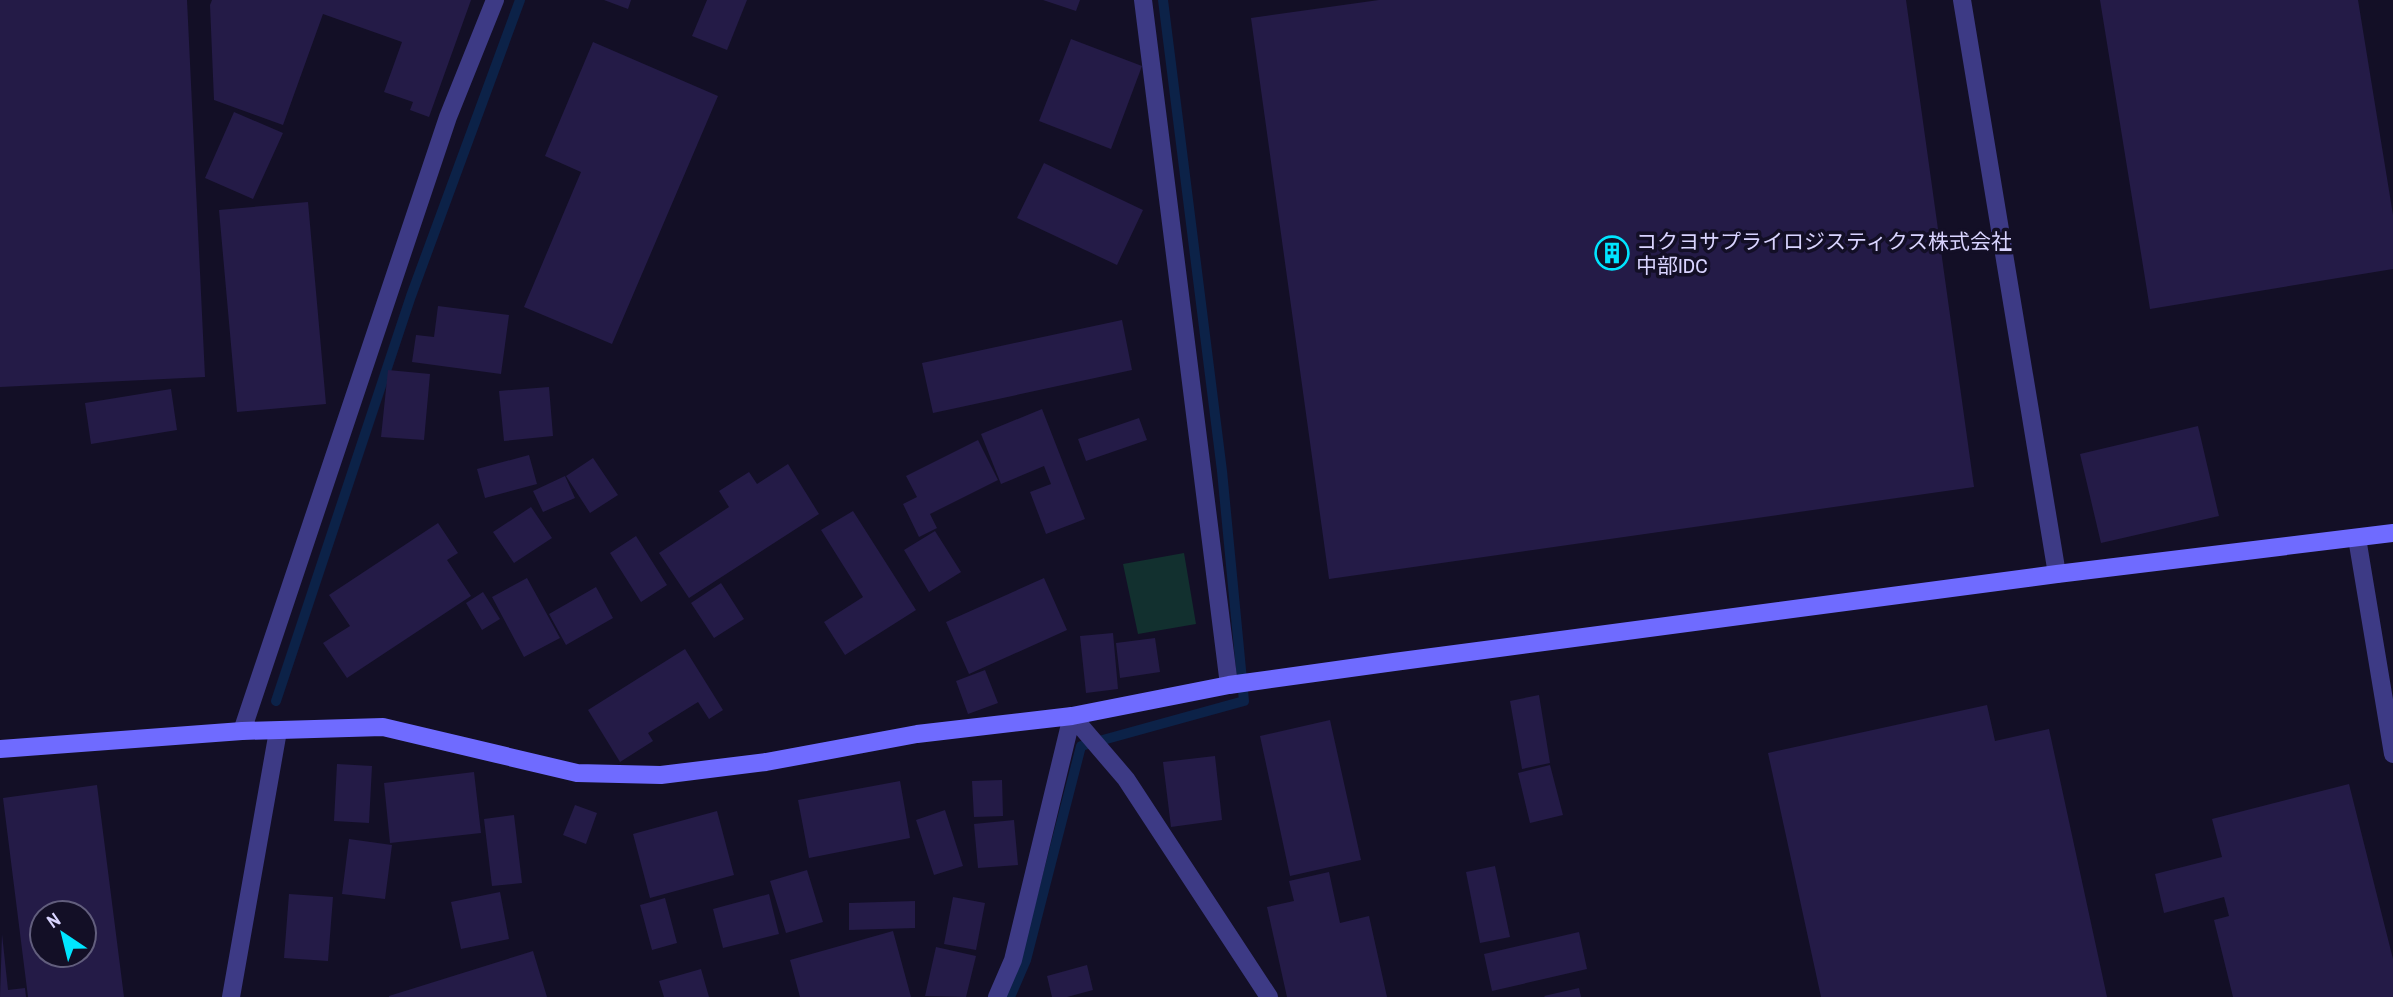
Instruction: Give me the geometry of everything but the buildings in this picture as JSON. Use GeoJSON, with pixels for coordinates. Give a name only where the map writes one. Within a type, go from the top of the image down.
{"type":"FeatureCollection","features":[{"type":"Feature","properties":{"kind":"street"},"geometry":{"type":"LineString","coordinates":[[242,732],[448,117],[495,0]]}},
{"type":"Feature","properties":{"kind":"street"},"geometry":{"type":"LineString","coordinates":[[1143,0],[1229,685]]}},
{"type":"Feature","properties":{"kind":"street"},"geometry":{"type":"LineString","coordinates":[[1962,0],[2057,574]]}},
{"type":"Feature","properties":{"kind":"street"},"geometry":{"type":"LineString","coordinates":[[0,749],[242,732],[383,727],[578,773],[662,775],[766,762],[917,734],[1072,716],[1229,685],[2057,574],[2393,533]]}},
{"type":"Feature","properties":{"kind":"street"},"geometry":{"type":"LineString","coordinates":[[2357,538],[2393,754]]}},
{"type":"Feature","properties":{"kind":"street"},"geometry":{"type":"LineString","coordinates":[[996,997],[1013,960],[1072,716]]}},
{"type":"Feature","properties":{"kind":"street"},"geometry":{"type":"LineString","coordinates":[[1072,716],[1126,779],[1269,997]]}},
{"type":"Feature","properties":{"kind":"street"},"geometry":{"type":"LineString","coordinates":[[231,997],[278,730]]}},
{"type":"Feature","properties":{"kind":"green space"},"geometry":{"type":"Polygon","coordinates":[[[1184,553],[1196,624],[1138,634],[1123,564],[1184,553]]]}},
{"type":"Feature","properties":{"kind":"waterway"},"geometry":{"type":"LineString","coordinates":[[276,701],[411,296],[520,0]]}},
{"type":"Feature","properties":{"kind":"waterway"},"geometry":{"type":"LineString","coordinates":[[1010,997],[1026,960],[1081,746],[1244,701],[1222,471],[1163,0]]}},
{"type":"Feature","properties":{"kind":"place","name":"コクヨサプライロジスティクス株式会社 中部IDC"},"geometry":{"type":"Point","coordinates":[1612,253]}}]}
